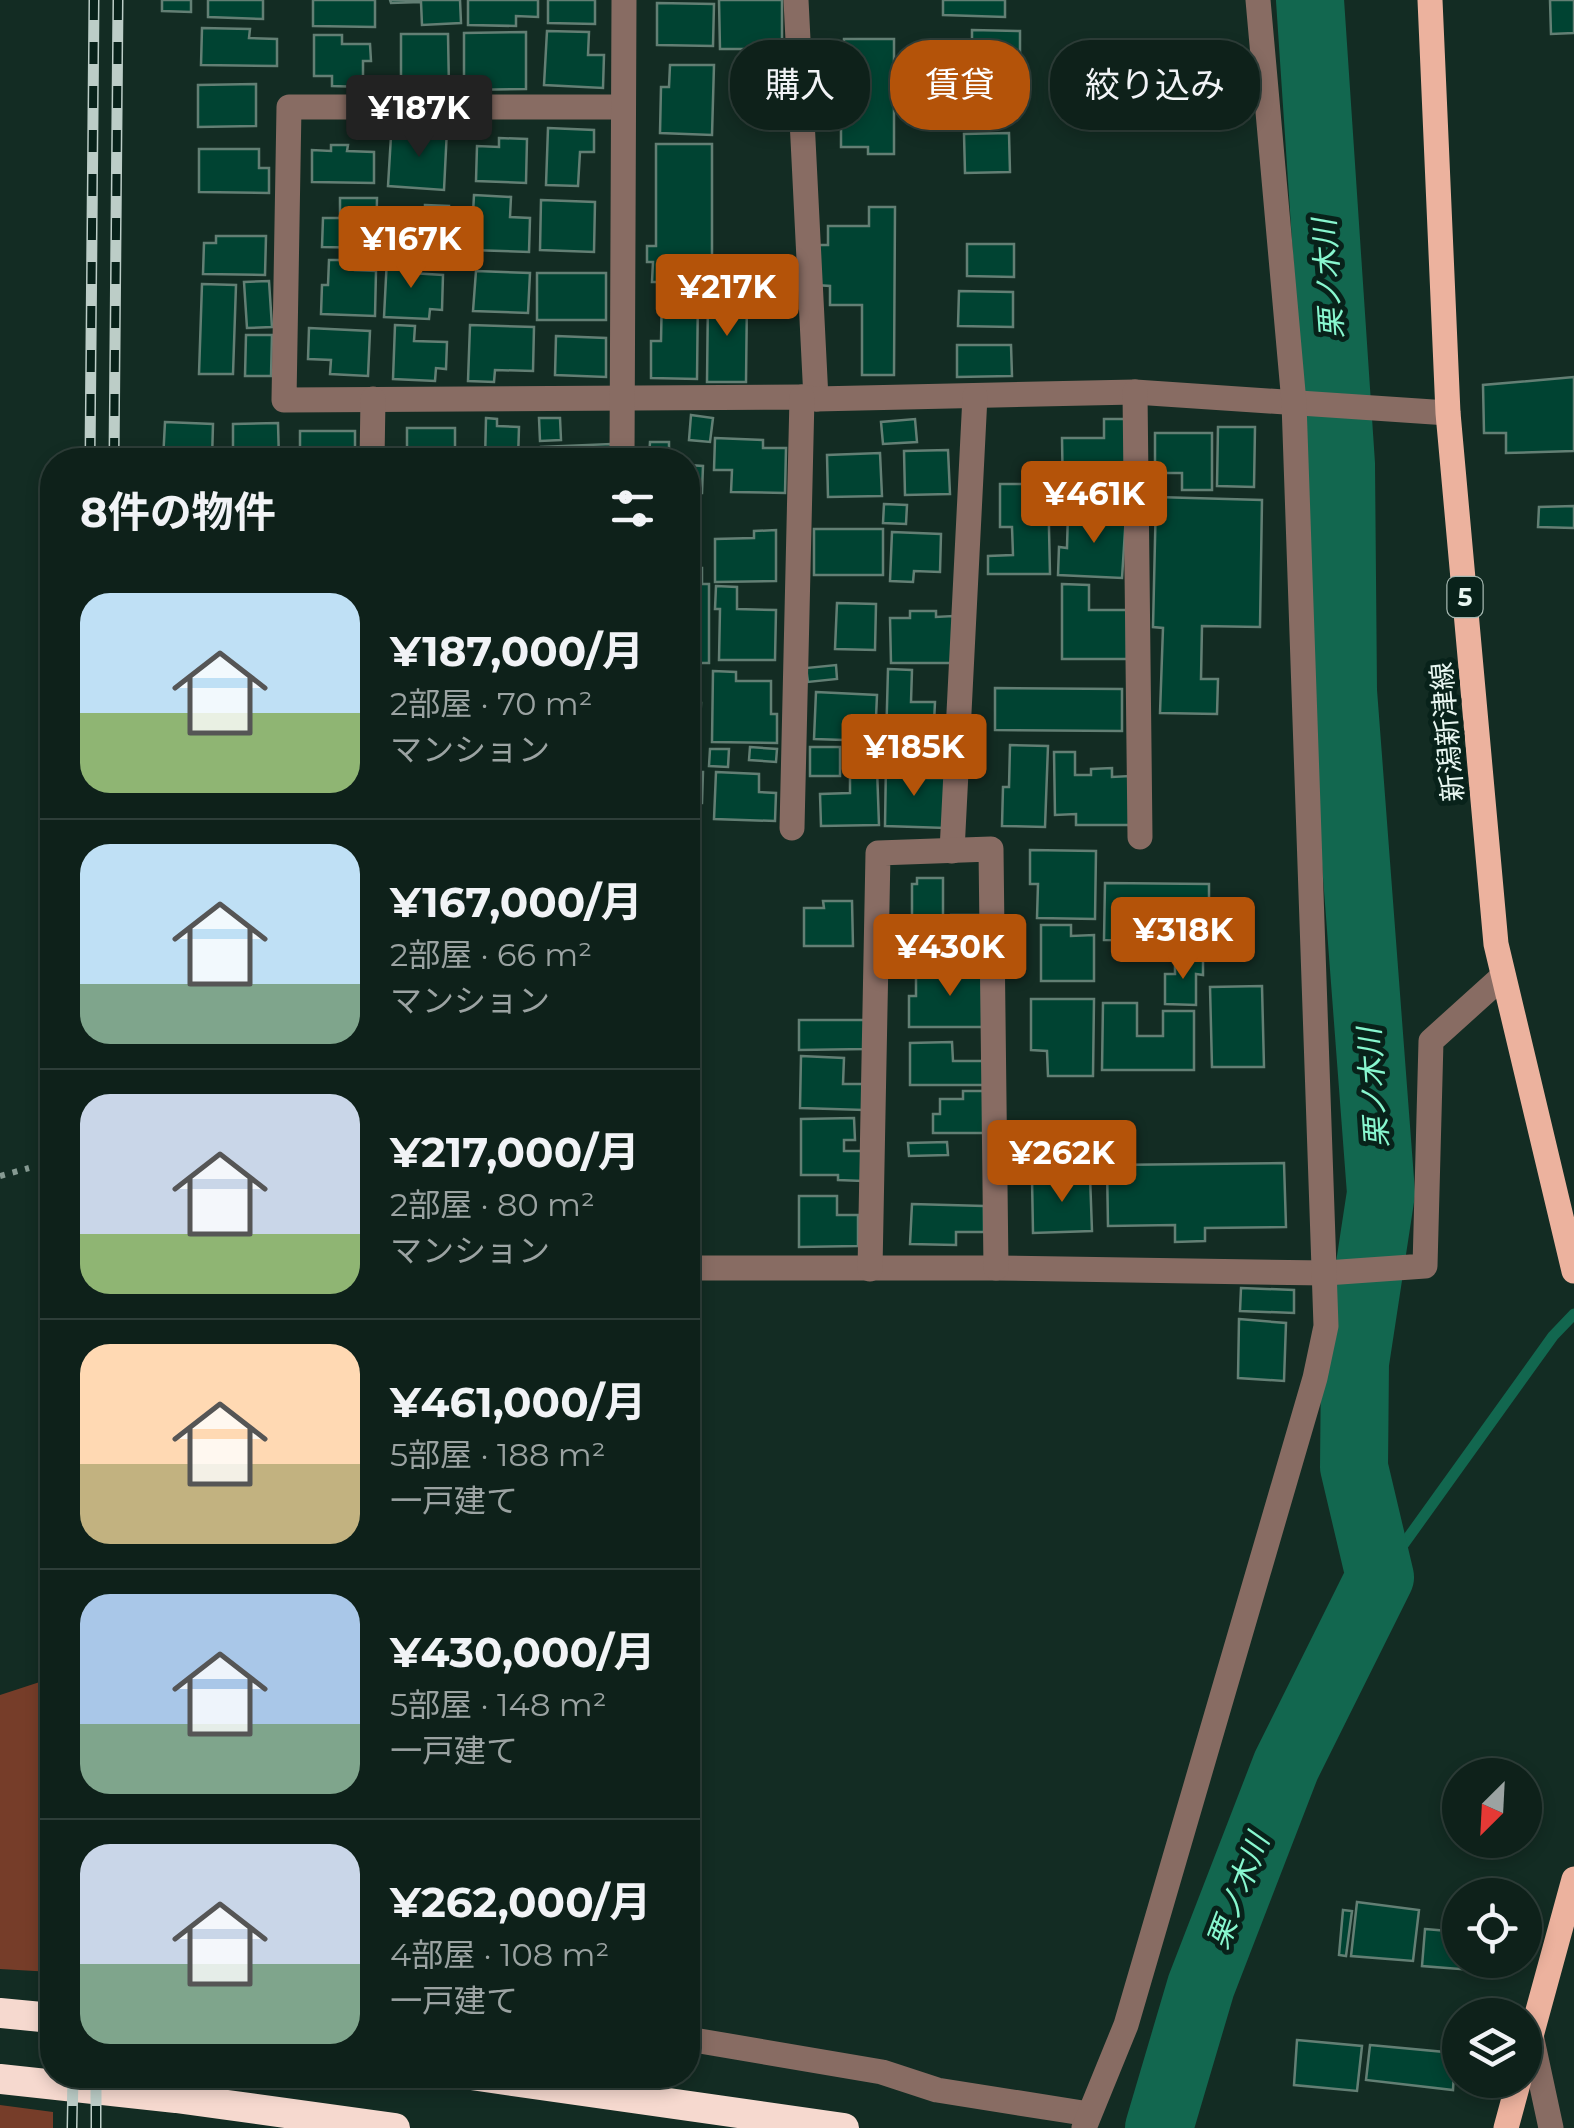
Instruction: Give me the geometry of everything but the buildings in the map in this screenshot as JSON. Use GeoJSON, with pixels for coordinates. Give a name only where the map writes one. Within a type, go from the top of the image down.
{"type":"FeatureCollection","features":[{"type":"Feature","properties":{"kind":"highway"},"geometry":{"type":"LineString","coordinates":[[0,2012],[40,2017]]}},
{"type":"Feature","properties":{"kind":"highway"},"geometry":{"type":"LineString","coordinates":[[0,2079],[40,2083]]}},
{"type":"Feature","properties":{"kind":"highway"},"geometry":{"type":"LineString","coordinates":[[83,2088],[395,2128]]}},
{"type":"Feature","properties":{"kind":"highway"},"geometry":{"type":"LineString","coordinates":[[562,2088],[844,2128]]}},
{"type":"Feature","properties":{"kind":"main road","name":"新潟新津線"},"geometry":{"type":"LineString","coordinates":[[1430,0],[1448,412],[1496,944],[1574,1271]]}},
{"type":"Feature","properties":{"kind":"main road"},"geometry":{"type":"LineString","coordinates":[[1541,1998],[1574,1879]]}},
{"type":"Feature","properties":{"kind":"main road"},"geometry":{"type":"LineString","coordinates":[[1506,2128],[1514,2098]]}},
{"type":"Feature","properties":{"kind":"street"},"geometry":{"type":"LineString","coordinates":[[622,448],[624,0]]}},
{"type":"Feature","properties":{"kind":"street"},"geometry":{"type":"LineString","coordinates":[[792,828],[809,398],[796,0]]}},
{"type":"Feature","properties":{"kind":"street"},"geometry":{"type":"LineString","coordinates":[[700,2042],[882,2072],[937,2090],[1086,2121],[1126,2025],[1315,1378],[1326,1326],[1326,1274],[1294,403],[1258,0]]}},
{"type":"Feature","properties":{"kind":"street"},"geometry":{"type":"LineString","coordinates":[[622,107],[289,106],[284,400],[623,400],[1135,392],[1448,412]]}},
{"type":"Feature","properties":{"kind":"street"},"geometry":{"type":"LineString","coordinates":[[1135,392],[1140,838]]}},
{"type":"Feature","properties":{"kind":"street"},"geometry":{"type":"LineString","coordinates":[[952,851],[975,396]]}},
{"type":"Feature","properties":{"kind":"street"},"geometry":{"type":"LineString","coordinates":[[372,448],[373,398]]}},
{"type":"Feature","properties":{"kind":"street"},"geometry":{"type":"LineString","coordinates":[[870,1269],[878,853],[991,850],[996,1268]]}},
{"type":"Feature","properties":{"kind":"street"},"geometry":{"type":"LineString","coordinates":[[700,1268],[1326,1274],[1425,1266],[1431,1041],[1503,976]]}},
{"type":"Feature","properties":{"kind":"street"},"geometry":{"type":"LineString","coordinates":[[1542,2096],[1551,2128]]}},
{"type":"Feature","properties":{"kind":"path"},"geometry":{"type":"LineString","coordinates":[[0,1176],[28,1168]]}},
{"type":"Feature","properties":{"kind":"shaded area"},"geometry":{"type":"Polygon","coordinates":[[[40,1682],[40,1971],[0,1969],[0,1695],[40,1682]]]}},
{"type":"Feature","properties":{"kind":"shaded area"},"geometry":{"type":"Polygon","coordinates":[[[0,2105],[53,2112],[53,2128],[0,2128],[0,2105]]]}},
{"type":"Feature","properties":{"kind":"waterway","name":"栗ノ木川"},"geometry":{"type":"LineString","coordinates":[[1159,2128],[1201,1986],[1286,1766],[1380,1577],[1354,1467],[1355,1363],[1381,1193],[1343,691],[1341,464],[1310,0]]}},
{"type":"Feature","properties":{"kind":"waterway"},"geometry":{"type":"LineString","coordinates":[[1380,1577],[1553,1336],[1574,1314]]}},
{"type":"Feature","properties":{"kind":"railway"},"geometry":{"type":"LineString","coordinates":[[90,448],[94,0]]}},
{"type":"Feature","properties":{"kind":"railway"},"geometry":{"type":"LineString","coordinates":[[114,448],[118,0]]}},
{"type":"Feature","properties":{"kind":"railway"},"geometry":{"type":"LineString","coordinates":[[72,2128],[73,2088]]}},
{"type":"Feature","properties":{"kind":"railway"},"geometry":{"type":"LineString","coordinates":[[96,2088],[96,2128]]}}]}
